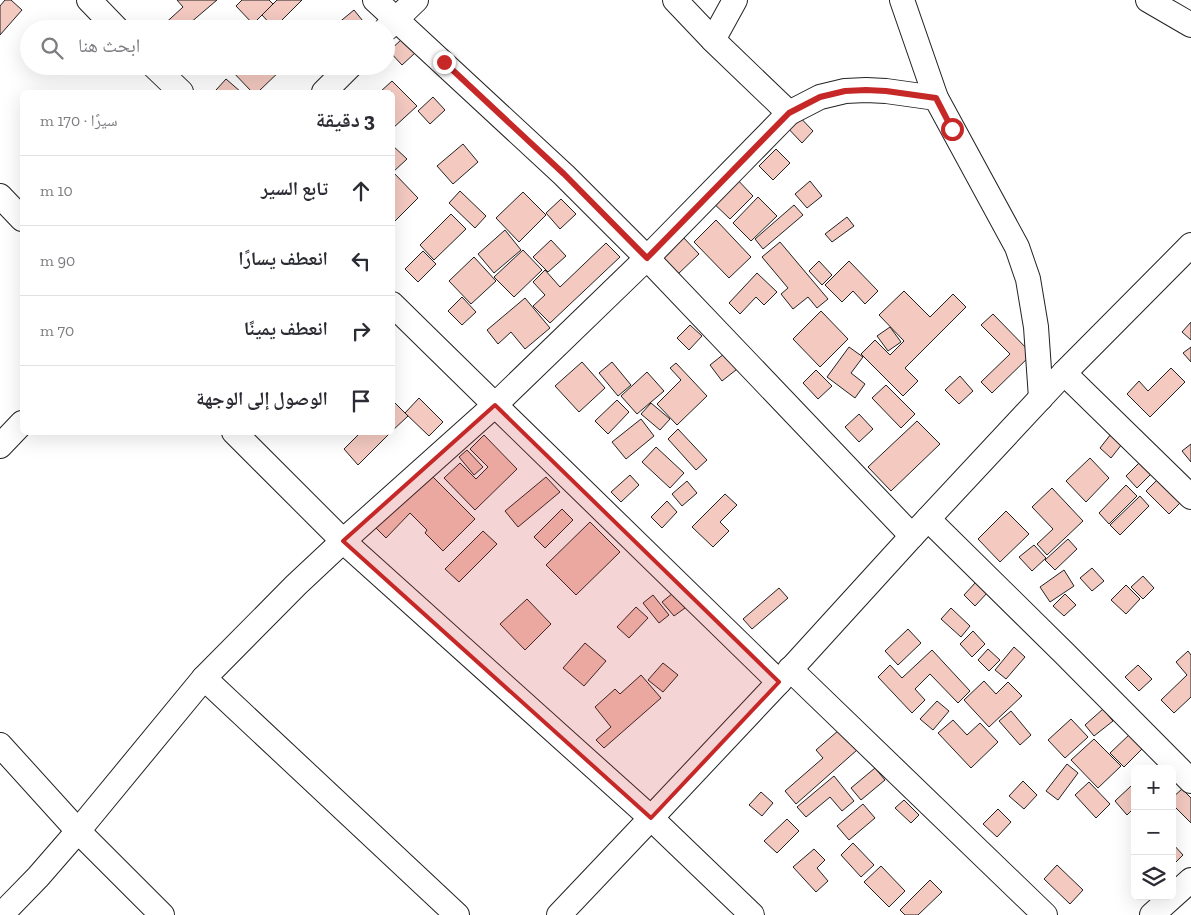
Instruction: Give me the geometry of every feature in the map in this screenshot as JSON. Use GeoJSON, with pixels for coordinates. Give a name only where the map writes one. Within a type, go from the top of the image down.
{"type":"FeatureCollection","features":[{"type":"Feature","properties":{"kind":"street"},"geometry":{"type":"LineString","coordinates":[[89,0],[108,20]]}},
{"type":"Feature","properties":{"kind":"street"},"geometry":{"type":"LineString","coordinates":[[375,0],[388,20]]}},
{"type":"Feature","properties":{"kind":"street"},"geometry":{"type":"LineString","coordinates":[[395,20],[416,0]]}},
{"type":"Feature","properties":{"kind":"street"},"geometry":{"type":"LineString","coordinates":[[675,0],[713,40],[789,113]]}},
{"type":"Feature","properties":{"kind":"street"},"geometry":{"type":"LineString","coordinates":[[713,40],[735,0]]}},
{"type":"Feature","properties":{"kind":"street"},"geometry":{"type":"LineString","coordinates":[[902,0],[936,98],[1017,247],[1028,278],[1036,327],[1041,398]]}},
{"type":"Feature","properties":{"kind":"street"},"geometry":{"type":"LineString","coordinates":[[1148,0],[1191,25]]}},
{"type":"Feature","properties":{"kind":"street"},"geometry":{"type":"LineString","coordinates":[[395,27],[564,174],[647,258],[912,536]]}},
{"type":"Feature","properties":{"kind":"street"},"geometry":{"type":"LineString","coordinates":[[163,75],[178,90]]}},
{"type":"Feature","properties":{"kind":"street"},"geometry":{"type":"LineString","coordinates":[[326,90],[341,75]]}},
{"type":"Feature","properties":{"kind":"street"},"geometry":{"type":"LineString","coordinates":[[1,915],[38,877],[204,678],[296,585],[495,405],[647,258],[789,113],[820,97],[845,91],[886,91],[936,98]]}},
{"type":"Feature","properties":{"kind":"street"},"geometry":{"type":"LineString","coordinates":[[0,196],[20,217]]}},
{"type":"Feature","properties":{"kind":"street"},"geometry":{"type":"LineString","coordinates":[[558,915],[651,818],[1064,373],[1191,245]]}},
{"type":"Feature","properties":{"kind":"street"},"geometry":{"type":"LineString","coordinates":[[395,307],[495,405],[1045,915]]}},
{"type":"Feature","properties":{"kind":"street"},"geometry":{"type":"LineString","coordinates":[[1064,373],[1191,497]]}},
{"type":"Feature","properties":{"kind":"street"},"geometry":{"type":"LineString","coordinates":[[0,446],[20,425]]}},
{"type":"Feature","properties":{"kind":"street"},"geometry":{"type":"LineString","coordinates":[[237,435],[343,541],[651,818],[752,915]]}},
{"type":"Feature","properties":{"kind":"street"},"geometry":{"type":"LineString","coordinates":[[928,519],[1191,781]]}},
{"type":"Feature","properties":{"kind":"street"},"geometry":{"type":"LineString","coordinates":[[204,678],[457,915]]}},
{"type":"Feature","properties":{"kind":"street"},"geometry":{"type":"LineString","coordinates":[[0,745],[78,830],[162,915]]}},
{"type":"Feature","properties":{"kind":"street"},"geometry":{"type":"LineString","coordinates":[[1152,915],[1191,880]]}},
{"type":"Feature","properties":{"kind":"highlighted area"},"geometry":{"type":"Polygon","coordinates":[[[495,405],[779,682],[651,818],[343,541],[495,405]]]}},
{"type":"Feature","properties":{"kind":"building"},"geometry":{"type":"Polygon","coordinates":[[[5,0],[11,0],[22,10],[0,35],[0,6],[5,0]]]}},
{"type":"Feature","properties":{"kind":"building"},"geometry":{"type":"Polygon","coordinates":[[[177,0],[217,0],[194,20],[169,20],[183,7],[177,0]]]}},
{"type":"Feature","properties":{"kind":"building"},"geometry":{"type":"Polygon","coordinates":[[[242,0],[269,0],[273,4],[257,20],[249,20],[236,6],[242,0]]]}},
{"type":"Feature","properties":{"kind":"building"},"geometry":{"type":"Polygon","coordinates":[[[277,0],[302,0],[282,20],[267,20],[262,15],[277,0]]]}},
{"type":"Feature","properties":{"kind":"building"},"geometry":{"type":"Polygon","coordinates":[[[354,10],[362,20],[342,20],[354,10]]]}},
{"type":"Feature","properties":{"kind":"building"},"geometry":{"type":"Polygon","coordinates":[[[401,40],[415,53],[402,65],[395,57],[395,46],[401,40]]]}},
{"type":"Feature","properties":{"kind":"building"},"geometry":{"type":"Polygon","coordinates":[[[236,75],[276,75],[260,90],[250,90],[236,75]]]}},
{"type":"Feature","properties":{"kind":"building"},"geometry":{"type":"Polygon","coordinates":[[[226,79],[239,90],[216,90],[226,79]]]}},
{"type":"Feature","properties":{"kind":"building"},"geometry":{"type":"Polygon","coordinates":[[[392,81],[417,106],[395,126],[395,90],[382,90],[392,81]]]}},
{"type":"Feature","properties":{"kind":"building"},"geometry":{"type":"Polygon","coordinates":[[[433,97],[445,110],[430,124],[418,111],[433,97]]]}},
{"type":"Feature","properties":{"kind":"building"},"geometry":{"type":"Polygon","coordinates":[[[795,112],[813,131],[802,143],[783,123],[795,112]]]}},
{"type":"Feature","properties":{"kind":"building"},"geometry":{"type":"Polygon","coordinates":[[[463,144],[478,162],[453,184],[437,166],[463,144]]]}},
{"type":"Feature","properties":{"kind":"building"},"geometry":{"type":"Polygon","coordinates":[[[395,148],[407,159],[395,170],[395,148]]]}},
{"type":"Feature","properties":{"kind":"building"},"geometry":{"type":"Polygon","coordinates":[[[776,149],[790,163],[773,180],[759,166],[776,149]]]}},
{"type":"Feature","properties":{"kind":"building"},"geometry":{"type":"Polygon","coordinates":[[[395,174],[418,198],[395,221],[395,174]]]}},
{"type":"Feature","properties":{"kind":"building"},"geometry":{"type":"Polygon","coordinates":[[[732,174],[753,196],[730,219],[708,198],[732,174]]]}},
{"type":"Feature","properties":{"kind":"building"},"geometry":{"type":"Polygon","coordinates":[[[810,181],[822,196],[807,208],[795,194],[810,181]]]}},
{"type":"Feature","properties":{"kind":"building"},"geometry":{"type":"Polygon","coordinates":[[[460,191],[486,216],[475,228],[449,203],[460,191]]]}},
{"type":"Feature","properties":{"kind":"building"},"geometry":{"type":"Polygon","coordinates":[[[523,192],[546,215],[519,242],[496,218],[523,192]]]}},
{"type":"Feature","properties":{"kind":"building"},"geometry":{"type":"Polygon","coordinates":[[[758,197],[777,216],[751,241],[733,223],[758,197]]]}},
{"type":"Feature","properties":{"kind":"building"},"geometry":{"type":"Polygon","coordinates":[[[561,199],[576,214],[560,229],[546,213],[561,199]]]}},
{"type":"Feature","properties":{"kind":"building"},"geometry":{"type":"Polygon","coordinates":[[[794,205],[803,215],[763,249],[755,239],[794,205]]]}},
{"type":"Feature","properties":{"kind":"building"},"geometry":{"type":"Polygon","coordinates":[[[451,214],[466,229],[434,260],[420,245],[451,214]]]}},
{"type":"Feature","properties":{"kind":"building"},"geometry":{"type":"Polygon","coordinates":[[[847,217],[854,226],[832,242],[825,234],[847,217]]]}},
{"type":"Feature","properties":{"kind":"building"},"geometry":{"type":"Polygon","coordinates":[[[716,220],[751,257],[729,278],[694,242],[716,220]]]}},
{"type":"Feature","properties":{"kind":"building"},"geometry":{"type":"Polygon","coordinates":[[[505,230],[521,250],[494,273],[478,254],[505,230]]]}},
{"type":"Feature","properties":{"kind":"building"},"geometry":{"type":"Polygon","coordinates":[[[682,236],[699,254],[677,275],[661,258],[682,236]]]}},
{"type":"Feature","properties":{"kind":"building"},"geometry":{"type":"Polygon","coordinates":[[[551,240],[566,256],[548,272],[533,257],[551,240]]]}},
{"type":"Feature","properties":{"kind":"building"},"geometry":{"type":"Polygon","coordinates":[[[780,242],[828,299],[817,308],[808,297],[793,309],[781,294],[788,288],[762,257],[780,242]]]}},
{"type":"Feature","properties":{"kind":"building"},"geometry":{"type":"Polygon","coordinates":[[[606,243],[620,257],[550,323],[533,306],[545,295],[533,282],[545,270],[560,287],[606,243]]]}},
{"type":"Feature","properties":{"kind":"building"},"geometry":{"type":"Polygon","coordinates":[[[523,250],[542,270],[514,297],[494,277],[523,250]]]}},
{"type":"Feature","properties":{"kind":"building"},"geometry":{"type":"Polygon","coordinates":[[[423,251],[436,264],[418,282],[405,269],[423,251]]]}},
{"type":"Feature","properties":{"kind":"building"},"geometry":{"type":"Polygon","coordinates":[[[474,257],[496,281],[471,304],[449,281],[474,257]]]}},
{"type":"Feature","properties":{"kind":"building"},"geometry":{"type":"Polygon","coordinates":[[[819,261],[832,275],[822,285],[809,271],[819,261]]]}},
{"type":"Feature","properties":{"kind":"building"},"geometry":{"type":"Polygon","coordinates":[[[849,261],[878,291],[865,304],[853,291],[842,302],[825,285],[849,261]]]}},
{"type":"Feature","properties":{"kind":"building"},"geometry":{"type":"Polygon","coordinates":[[[757,273],[777,292],[764,305],[756,297],[740,314],[729,303],[757,273]]]}},
{"type":"Feature","properties":{"kind":"building"},"geometry":{"type":"Polygon","coordinates":[[[904,291],[930,317],[953,294],[966,307],[905,368],[918,381],[903,396],[861,354],[875,340],[890,355],[904,341],[879,315],[904,291]]]}},
{"type":"Feature","properties":{"kind":"building"},"geometry":{"type":"Polygon","coordinates":[[[462,297],[476,312],[462,325],[448,311],[462,297]]]}},
{"type":"Feature","properties":{"kind":"building"},"geometry":{"type":"Polygon","coordinates":[[[525,298],[550,328],[525,349],[511,332],[498,344],[487,330],[525,298]]]}},
{"type":"Feature","properties":{"kind":"building"},"geometry":{"type":"Polygon","coordinates":[[[821,311],[848,339],[820,367],[793,339],[821,311]]]}},
{"type":"Feature","properties":{"kind":"building"},"geometry":{"type":"Polygon","coordinates":[[[993,314],[1032,354],[992,393],[981,382],[1010,354],[981,325],[993,314]]]}},
{"type":"Feature","properties":{"kind":"building"},"geometry":{"type":"Polygon","coordinates":[[[1191,322],[1191,340],[1182,332],[1191,322]]]}},
{"type":"Feature","properties":{"kind":"building"},"geometry":{"type":"Polygon","coordinates":[[[690,325],[702,336],[689,350],[677,338],[690,325]]]}},
{"type":"Feature","properties":{"kind":"building"},"geometry":{"type":"Polygon","coordinates":[[[890,327],[901,342],[888,351],[877,336],[890,327]]]}},
{"type":"Feature","properties":{"kind":"building"},"geometry":{"type":"Polygon","coordinates":[[[849,347],[863,357],[851,373],[865,384],[855,398],[827,377],[849,347]]]}},
{"type":"Feature","properties":{"kind":"building"},"geometry":{"type":"Polygon","coordinates":[[[1191,347],[1191,362],[1183,353],[1191,347]]]}},
{"type":"Feature","properties":{"kind":"building"},"geometry":{"type":"Polygon","coordinates":[[[729,350],[741,366],[722,381],[710,365],[729,350]]]}},
{"type":"Feature","properties":{"kind":"building"},"geometry":{"type":"Polygon","coordinates":[[[582,362],[605,388],[579,412],[555,386],[582,362]]]}},
{"type":"Feature","properties":{"kind":"building"},"geometry":{"type":"Polygon","coordinates":[[[612,362],[631,385],[618,396],[599,373],[612,362]]]}},
{"type":"Feature","properties":{"kind":"building"},"geometry":{"type":"Polygon","coordinates":[[[676,363],[707,396],[677,425],[657,404],[681,380],[670,368],[676,363]]]}},
{"type":"Feature","properties":{"kind":"building"},"geometry":{"type":"Polygon","coordinates":[[[1171,368],[1185,382],[1150,417],[1127,394],[1139,381],[1148,391],[1171,368]]]}},
{"type":"Feature","properties":{"kind":"building"},"geometry":{"type":"Polygon","coordinates":[[[816,370],[832,386],[818,399],[803,383],[816,370]]]}},
{"type":"Feature","properties":{"kind":"building"},"geometry":{"type":"Polygon","coordinates":[[[647,372],[664,391],[637,414],[621,396],[647,372]]]}},
{"type":"Feature","properties":{"kind":"building"},"geometry":{"type":"Polygon","coordinates":[[[960,376],[973,391],[959,404],[945,390],[960,376]]]}},
{"type":"Feature","properties":{"kind":"building"},"geometry":{"type":"Polygon","coordinates":[[[886,385],[915,414],[901,428],[872,398],[886,385]]]}},
{"type":"Feature","properties":{"kind":"building"},"geometry":{"type":"Polygon","coordinates":[[[419,398],[443,422],[429,436],[405,413],[419,398]]]}},
{"type":"Feature","properties":{"kind":"building"},"geometry":{"type":"Polygon","coordinates":[[[617,400],[629,412],[608,434],[595,421],[617,400]]]}},
{"type":"Feature","properties":{"kind":"building"},"geometry":{"type":"Polygon","coordinates":[[[395,403],[408,416],[395,428],[395,403]]]}},
{"type":"Feature","properties":{"kind":"building"},"geometry":{"type":"Polygon","coordinates":[[[651,403],[670,419],[660,430],[641,414],[651,403]]]}},
{"type":"Feature","properties":{"kind":"building"},"geometry":{"type":"Polygon","coordinates":[[[859,414],[873,429],[859,442],[845,427],[859,414]]]}},
{"type":"Feature","properties":{"kind":"building"},"geometry":{"type":"Polygon","coordinates":[[[641,419],[654,436],[626,459],[612,442],[641,419]]]}},
{"type":"Feature","properties":{"kind":"building"},"geometry":{"type":"Polygon","coordinates":[[[917,421],[940,444],[891,491],[868,467],[917,421]]]}},
{"type":"Feature","properties":{"kind":"building"},"geometry":{"type":"Polygon","coordinates":[[[678,429],[707,460],[696,470],[668,439],[678,429]]]}},
{"type":"Feature","properties":{"kind":"building"},"geometry":{"type":"Polygon","coordinates":[[[1111,434],[1122,444],[1111,458],[1100,448],[1111,434]]]}},
{"type":"Feature","properties":{"kind":"building"},"geometry":{"type":"Polygon","coordinates":[[[358,435],[388,435],[358,465],[344,449],[358,435]]]}},
{"type":"Feature","properties":{"kind":"building"},"geometry":{"type":"Polygon","coordinates":[[[484,435],[517,469],[475,510],[444,478],[460,463],[476,479],[488,467],[470,449],[484,435]]]}},
{"type":"Feature","properties":{"kind":"building"},"geometry":{"type":"Polygon","coordinates":[[[1191,444],[1191,462],[1182,451],[1191,444]]]}},
{"type":"Feature","properties":{"kind":"building"},"geometry":{"type":"Polygon","coordinates":[[[656,447],[684,473],[670,488],[642,462],[656,447]]]}},
{"type":"Feature","properties":{"kind":"building"},"geometry":{"type":"Polygon","coordinates":[[[467,450],[483,467],[474,475],[459,457],[467,450]]]}},
{"type":"Feature","properties":{"kind":"building"},"geometry":{"type":"Polygon","coordinates":[[[1090,458],[1109,478],[1086,502],[1066,481],[1090,458]]]}},
{"type":"Feature","properties":{"kind":"building"},"geometry":{"type":"Polygon","coordinates":[[[1140,462],[1151,474],[1137,488],[1126,476],[1140,462]]]}},
{"type":"Feature","properties":{"kind":"building"},"geometry":{"type":"Polygon","coordinates":[[[429,473],[475,519],[443,551],[425,533],[427,530],[410,513],[386,538],[375,527],[429,473]]]}},
{"type":"Feature","properties":{"kind":"building"},"geometry":{"type":"Polygon","coordinates":[[[630,475],[639,485],[621,502],[611,492],[630,475]]]}},
{"type":"Feature","properties":{"kind":"building"},"geometry":{"type":"Polygon","coordinates":[[[546,477],[560,492],[518,527],[505,511],[546,477]]]}},
{"type":"Feature","properties":{"kind":"building"},"geometry":{"type":"Polygon","coordinates":[[[1157,480],[1180,503],[1169,514],[1146,491],[1157,480]]]}},
{"type":"Feature","properties":{"kind":"building"},"geometry":{"type":"Polygon","coordinates":[[[687,481],[697,493],[682,506],[672,494],[687,481]]]}},
{"type":"Feature","properties":{"kind":"building"},"geometry":{"type":"Polygon","coordinates":[[[1126,485],[1137,496],[1109,524],[1099,513],[1126,485]]]}},
{"type":"Feature","properties":{"kind":"building"},"geometry":{"type":"Polygon","coordinates":[[[1052,488],[1083,521],[1047,555],[1037,544],[1053,529],[1032,507],[1052,488]]]}},
{"type":"Feature","properties":{"kind":"building"},"geometry":{"type":"Polygon","coordinates":[[[725,494],[737,505],[720,522],[729,531],[713,547],[692,527],[725,494]]]}},
{"type":"Feature","properties":{"kind":"building"},"geometry":{"type":"Polygon","coordinates":[[[1140,496],[1149,506],[1120,535],[1110,525],[1140,496]]]}},
{"type":"Feature","properties":{"kind":"building"},"geometry":{"type":"Polygon","coordinates":[[[667,501],[677,512],[662,528],[651,517],[667,501]]]}},
{"type":"Feature","properties":{"kind":"building"},"geometry":{"type":"Polygon","coordinates":[[[562,509],[573,520],[545,548],[534,537],[562,509]]]}},
{"type":"Feature","properties":{"kind":"building"},"geometry":{"type":"Polygon","coordinates":[[[1006,511],[1029,534],[1000,562],[978,539],[1006,511]]]}},
{"type":"Feature","properties":{"kind":"building"},"geometry":{"type":"Polygon","coordinates":[[[590,522],[620,552],[576,595],[546,565],[590,522]]]}},
{"type":"Feature","properties":{"kind":"building"},"geometry":{"type":"Polygon","coordinates":[[[483,531],[497,544],[459,582],[445,569],[483,531]]]}},
{"type":"Feature","properties":{"kind":"building"},"geometry":{"type":"Polygon","coordinates":[[[1068,539],[1077,549],[1055,570],[1045,560],[1068,539]]]}},
{"type":"Feature","properties":{"kind":"building"},"geometry":{"type":"Polygon","coordinates":[[[1034,545],[1046,558],[1032,571],[1019,557],[1034,545]]]}},
{"type":"Feature","properties":{"kind":"building"},"geometry":{"type":"Polygon","coordinates":[[[1092,568],[1104,581],[1092,591],[1080,578],[1092,568]]]}},
{"type":"Feature","properties":{"kind":"building"},"geometry":{"type":"Polygon","coordinates":[[[1064,570],[1074,586],[1050,602],[1040,587],[1064,570]]]}},
{"type":"Feature","properties":{"kind":"building"},"geometry":{"type":"Polygon","coordinates":[[[1143,576],[1154,588],[1143,599],[1131,587],[1143,576]]]}},
{"type":"Feature","properties":{"kind":"building"},"geometry":{"type":"Polygon","coordinates":[[[976,582],[988,592],[975,606],[964,595],[976,582]]]}},
{"type":"Feature","properties":{"kind":"building"},"geometry":{"type":"Polygon","coordinates":[[[1126,585],[1140,599],[1126,614],[1111,600],[1126,585]]]}},
{"type":"Feature","properties":{"kind":"building"},"geometry":{"type":"Polygon","coordinates":[[[779,588],[788,598],[752,629],[743,619],[779,588]]]}},
{"type":"Feature","properties":{"kind":"building"},"geometry":{"type":"Polygon","coordinates":[[[673,593],[685,608],[674,616],[662,602],[673,593]]]}},
{"type":"Feature","properties":{"kind":"building"},"geometry":{"type":"Polygon","coordinates":[[[1065,594],[1076,605],[1064,616],[1053,606],[1065,594]]]}},
{"type":"Feature","properties":{"kind":"building"},"geometry":{"type":"Polygon","coordinates":[[[653,595],[669,615],[659,623],[643,603],[653,595]]]}},
{"type":"Feature","properties":{"kind":"building"},"geometry":{"type":"Polygon","coordinates":[[[527,599],[551,624],[525,650],[500,624],[527,599]]]}},
{"type":"Feature","properties":{"kind":"building"},"geometry":{"type":"Polygon","coordinates":[[[636,607],[648,618],[629,638],[617,627],[636,607]]]}},
{"type":"Feature","properties":{"kind":"building"},"geometry":{"type":"Polygon","coordinates":[[[951,608],[970,626],[961,637],[941,619],[951,608]]]}},
{"type":"Feature","properties":{"kind":"building"},"geometry":{"type":"Polygon","coordinates":[[[908,629],[921,643],[898,665],[885,651],[908,629]]]}},
{"type":"Feature","properties":{"kind":"building"},"geometry":{"type":"Polygon","coordinates":[[[973,631],[985,644],[972,657],[960,644],[973,631]]]}},
{"type":"Feature","properties":{"kind":"building"},"geometry":{"type":"Polygon","coordinates":[[[585,643],[606,661],[584,686],[563,668],[585,643]]]}},
{"type":"Feature","properties":{"kind":"building"},"geometry":{"type":"Polygon","coordinates":[[[1014,647],[1025,657],[1006,679],[995,670],[1014,647]]]}},
{"type":"Feature","properties":{"kind":"building"},"geometry":{"type":"Polygon","coordinates":[[[988,649],[1000,660],[989,671],[978,660],[988,649]]]}},
{"type":"Feature","properties":{"kind":"building"},"geometry":{"type":"Polygon","coordinates":[[[932,650],[970,691],[958,703],[930,674],[915,689],[925,700],[912,713],[878,677],[890,665],[902,678],[932,650]]]}},
{"type":"Feature","properties":{"kind":"building"},"geometry":{"type":"Polygon","coordinates":[[[1188,651],[1191,655],[1191,697],[1174,713],[1161,700],[1187,675],[1176,662],[1188,651]]]}},
{"type":"Feature","properties":{"kind":"building"},"geometry":{"type":"Polygon","coordinates":[[[663,663],[678,675],[663,692],[648,680],[663,663]]]}},
{"type":"Feature","properties":{"kind":"building"},"geometry":{"type":"Polygon","coordinates":[[[1138,665],[1152,679],[1139,691],[1125,677],[1138,665]]]}},
{"type":"Feature","properties":{"kind":"building"},"geometry":{"type":"Polygon","coordinates":[[[641,675],[661,698],[604,748],[596,740],[611,727],[595,707],[615,689],[620,694],[641,675]]]}},
{"type":"Feature","properties":{"kind":"building"},"geometry":{"type":"Polygon","coordinates":[[[984,681],[996,694],[1008,682],[1022,696],[989,727],[964,700],[984,681]]]}},
{"type":"Feature","properties":{"kind":"building"},"geometry":{"type":"Polygon","coordinates":[[[937,701],[949,711],[933,730],[920,719],[937,701]]]}},
{"type":"Feature","properties":{"kind":"building"},"geometry":{"type":"Polygon","coordinates":[[[1103,709],[1113,721],[1094,736],[1085,725],[1103,709]]]}},
{"type":"Feature","properties":{"kind":"building"},"geometry":{"type":"Polygon","coordinates":[[[1011,711],[1031,735],[1020,745],[999,721],[1011,711]]]}},
{"type":"Feature","properties":{"kind":"building"},"geometry":{"type":"Polygon","coordinates":[[[1071,719],[1088,737],[1065,758],[1048,740],[1071,719]]]}},
{"type":"Feature","properties":{"kind":"building"},"geometry":{"type":"Polygon","coordinates":[[[953,720],[967,735],[980,723],[998,742],[971,768],[938,733],[953,720]]]}},
{"type":"Feature","properties":{"kind":"building"},"geometry":{"type":"Polygon","coordinates":[[[839,730],[857,750],[796,804],[785,791],[823,758],[816,750],[839,730]]]}},
{"type":"Feature","properties":{"kind":"building"},"geometry":{"type":"Polygon","coordinates":[[[1130,734],[1143,748],[1124,767],[1110,753],[1130,734]]]}},
{"type":"Feature","properties":{"kind":"building"},"geometry":{"type":"Polygon","coordinates":[[[1094,739],[1121,766],[1098,788],[1071,760],[1094,739]]]}},
{"type":"Feature","properties":{"kind":"building"},"geometry":{"type":"Polygon","coordinates":[[[1067,764],[1078,773],[1058,800],[1046,791],[1067,764]]]}},
{"type":"Feature","properties":{"kind":"building"},"geometry":{"type":"Polygon","coordinates":[[[875,768],[885,780],[861,800],[851,788],[875,768]]]}},
{"type":"Feature","properties":{"kind":"building"},"geometry":{"type":"Polygon","coordinates":[[[834,776],[854,801],[842,811],[830,797],[806,817],[797,807],[834,776]]]}},
{"type":"Feature","properties":{"kind":"building"},"geometry":{"type":"Polygon","coordinates":[[[1023,781],[1037,795],[1024,809],[1009,796],[1023,781]]]}},
{"type":"Feature","properties":{"kind":"building"},"geometry":{"type":"Polygon","coordinates":[[[1089,782],[1110,804],[1096,818],[1075,795],[1089,782]]]}},
{"type":"Feature","properties":{"kind":"building"},"geometry":{"type":"Polygon","coordinates":[[[1131,786],[1131,811],[1127,815],[1115,801],[1131,786]]]}},
{"type":"Feature","properties":{"kind":"building"},"geometry":{"type":"Polygon","coordinates":[[[1182,789],[1191,798],[1191,823],[1176,808],[1176,794],[1182,789]]]}},
{"type":"Feature","properties":{"kind":"building"},"geometry":{"type":"Polygon","coordinates":[[[761,792],[773,803],[762,816],[749,805],[761,792]]]}},
{"type":"Feature","properties":{"kind":"building"},"geometry":{"type":"Polygon","coordinates":[[[904,800],[919,815],[911,823],[895,808],[904,800]]]}},
{"type":"Feature","properties":{"kind":"building"},"geometry":{"type":"Polygon","coordinates":[[[863,804],[875,818],[849,840],[837,826],[863,804]]]}},
{"type":"Feature","properties":{"kind":"building"},"geometry":{"type":"Polygon","coordinates":[[[998,809],[1011,822],[997,837],[983,824],[998,809]]]}},
{"type":"Feature","properties":{"kind":"building"},"geometry":{"type":"Polygon","coordinates":[[[787,819],[799,831],[777,853],[764,841],[787,819]]]}},
{"type":"Feature","properties":{"kind":"building"},"geometry":{"type":"Polygon","coordinates":[[[853,843],[874,865],[861,877],[841,855],[853,843]]]}},
{"type":"Feature","properties":{"kind":"building"},"geometry":{"type":"Polygon","coordinates":[[[1176,847],[1183,855],[1176,862],[1176,847]]]}},
{"type":"Feature","properties":{"kind":"building"},"geometry":{"type":"Polygon","coordinates":[[[814,849],[825,860],[817,868],[828,881],[816,892],[793,867],[814,849]]]}},
{"type":"Feature","properties":{"kind":"building"},"geometry":{"type":"Polygon","coordinates":[[[1057,865],[1083,890],[1070,904],[1044,879],[1057,865]]]}},
{"type":"Feature","properties":{"kind":"building"},"geometry":{"type":"Polygon","coordinates":[[[881,866],[905,891],[889,907],[864,882],[881,866]]]}},
{"type":"Feature","properties":{"kind":"building"},"geometry":{"type":"Polygon","coordinates":[[[930,880],[942,892],[918,915],[905,915],[900,910],[930,880]]]}},
{"type":"Feature","properties":{"kind":"route"},"geometry":{"type":"LineString","coordinates":[[444,62],[564,174],[647,258],[789,113],[820,97],[845,91],[866,90],[936,98],[952,129]]}}]}
